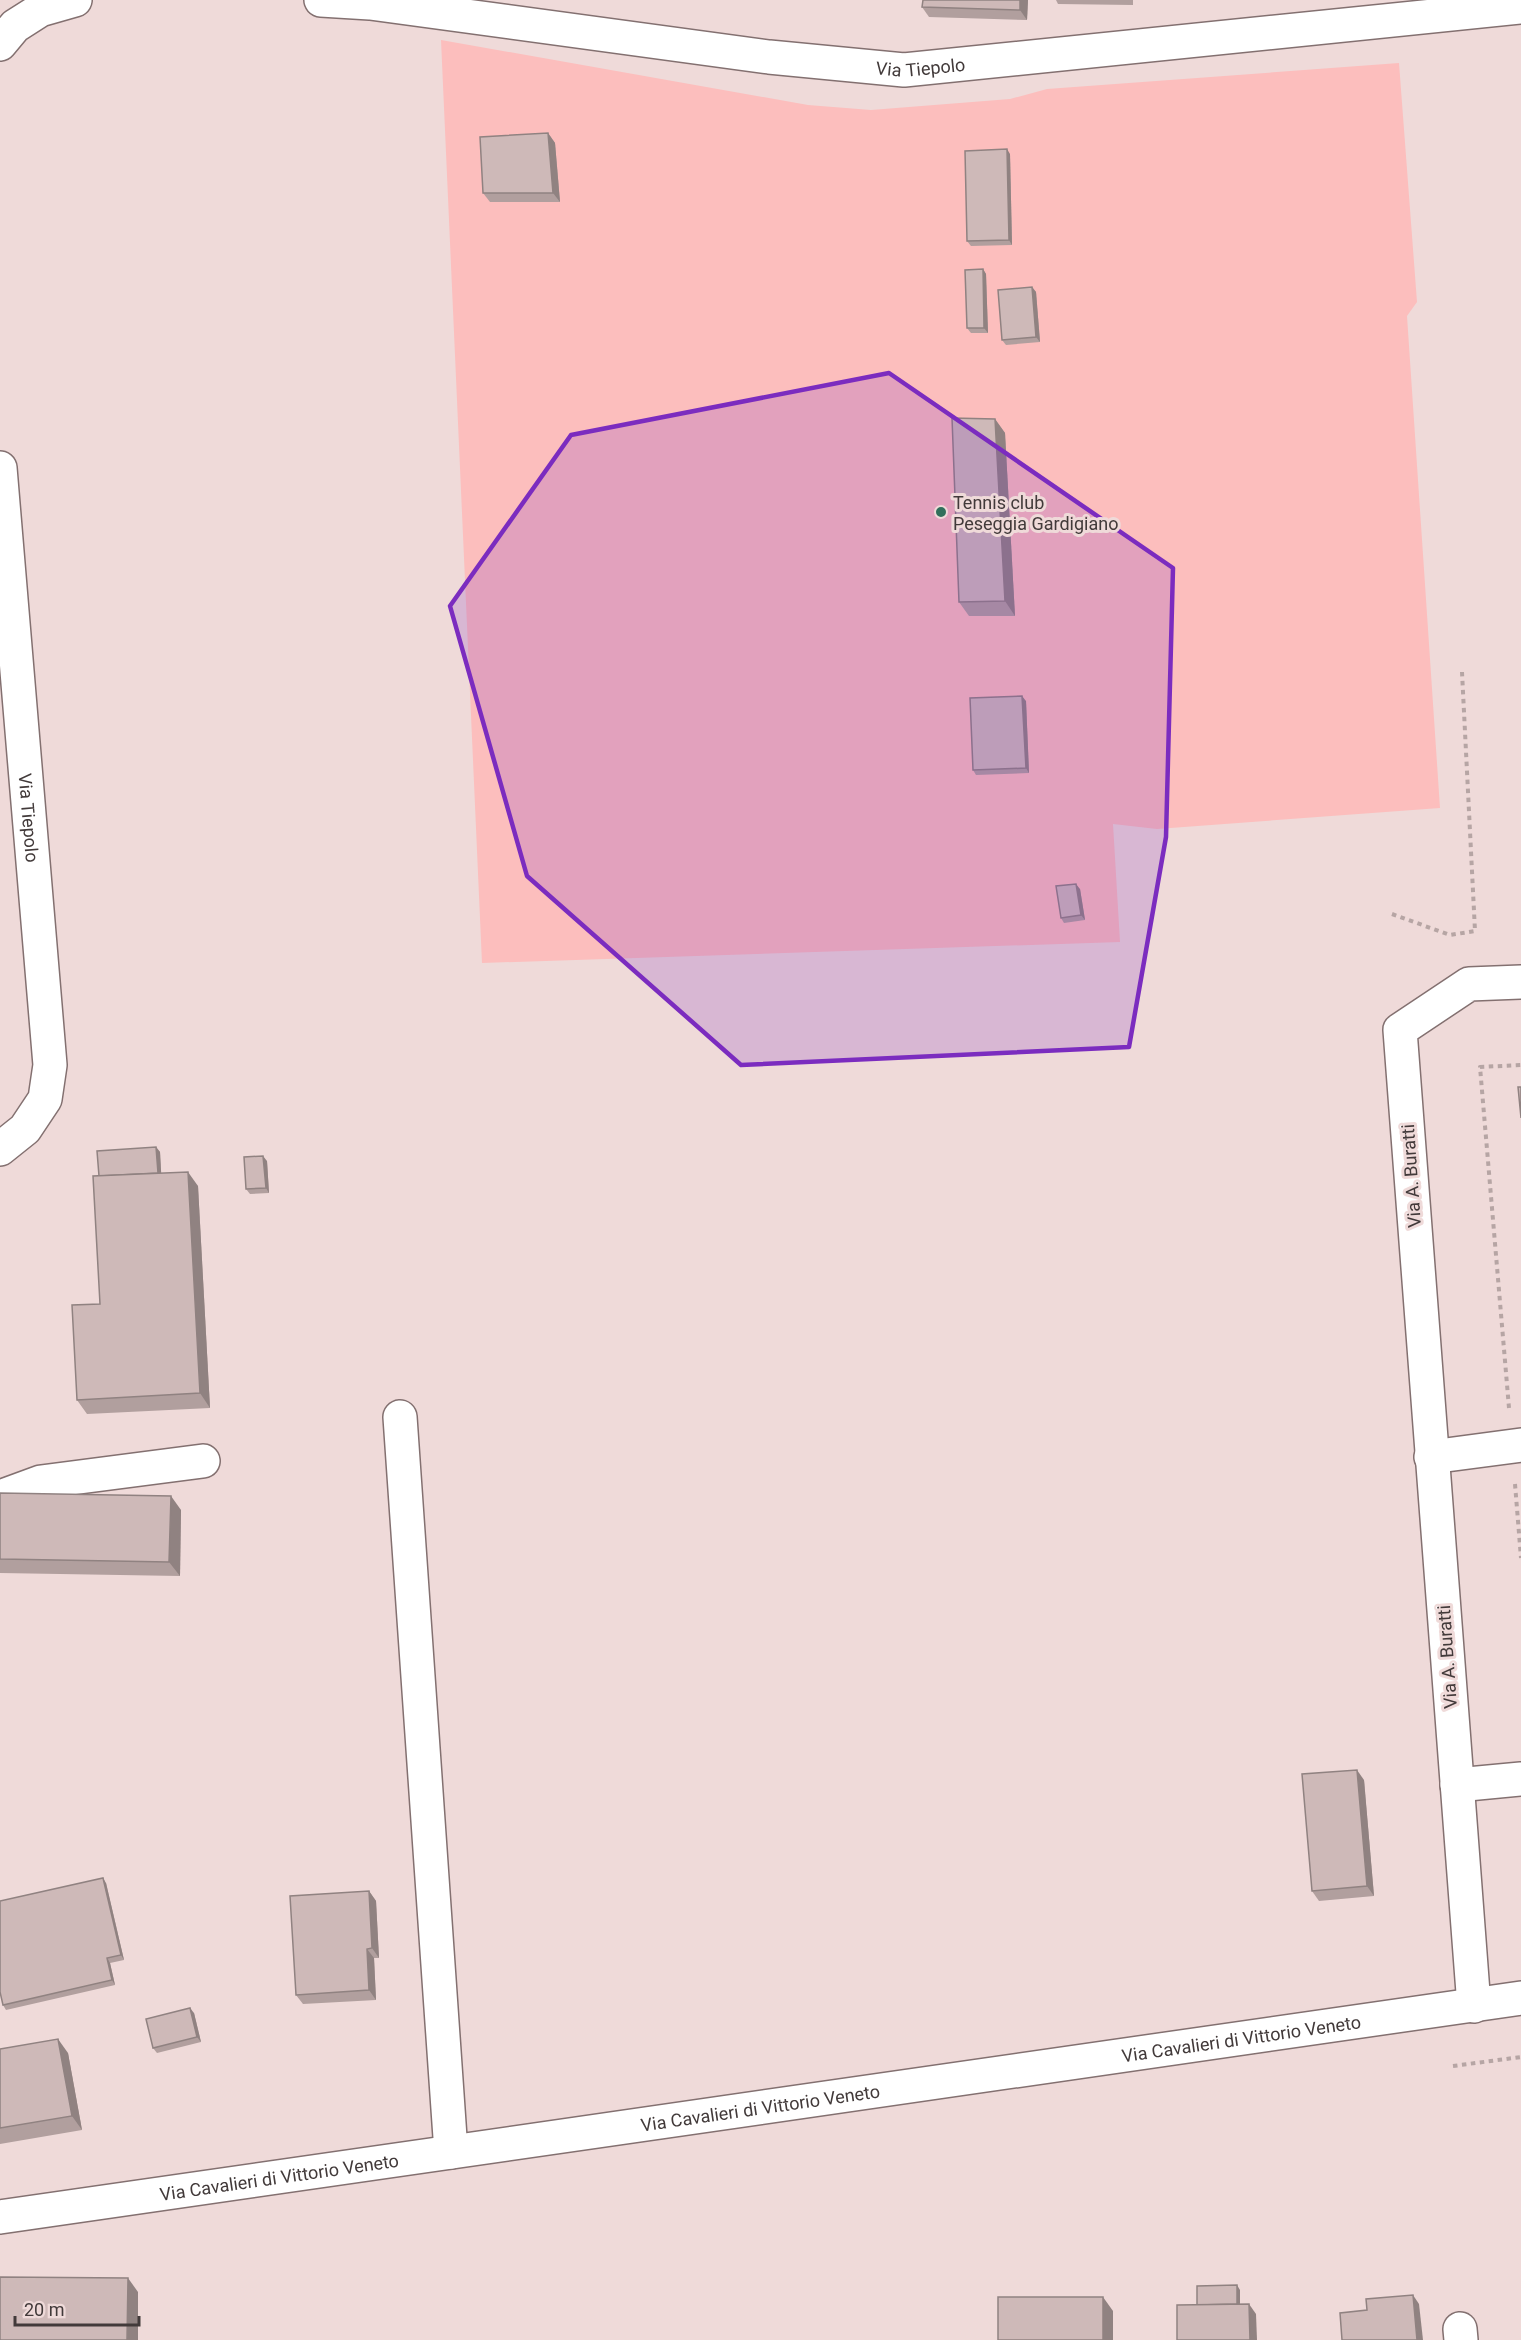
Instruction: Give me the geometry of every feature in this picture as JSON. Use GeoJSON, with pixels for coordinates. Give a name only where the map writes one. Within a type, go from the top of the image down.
{"type":"FeatureCollection","features":[{"type":"Feature","properties":{"kind":"street"},"geometry":{"type":"LineString","coordinates":[[0,44],[15,26],[40,10],[75,0]]}},
{"type":"Feature","properties":{"kind":"street","name":"Via Tiepolo"},"geometry":{"type":"LineString","coordinates":[[321,0],[370,3],[769,57],[904,70],[1521,7]]}},
{"type":"Feature","properties":{"kind":"street","name":"Via Tiepolo"},"geometry":{"type":"LineString","coordinates":[[0,468],[50,1065],[45,1099],[25,1129],[0,1149]]}},
{"type":"Feature","properties":{"kind":"street","name":"Via A. Buratti"},"geometry":{"type":"LineString","coordinates":[[1474,2006],[1400,1030],[1469,984],[1521,982]]}},
{"type":"Feature","properties":{"kind":"street"},"geometry":{"type":"LineString","coordinates":[[400,1417],[451,2152]]}},
{"type":"Feature","properties":{"kind":"street"},"geometry":{"type":"LineString","coordinates":[[1431,1457],[1516,1445]]}},
{"type":"Feature","properties":{"kind":"street"},"geometry":{"type":"LineString","coordinates":[[0,1497],[41,1482],[203,1461]]}},
{"type":"Feature","properties":{"kind":"street"},"geometry":{"type":"LineString","coordinates":[[1457,1785],[1521,1779]]}},
{"type":"Feature","properties":{"kind":"street","name":"Via Cavalieri di Vittorio Veneto"},"geometry":{"type":"LineString","coordinates":[[0,2217],[1521,1998]]}},
{"type":"Feature","properties":{"kind":"path"},"geometry":{"type":"LineString","coordinates":[[1392,914],[1450,935],[1475,932],[1462,672]]}},
{"type":"Feature","properties":{"kind":"path"},"geometry":{"type":"LineString","coordinates":[[1521,1065],[1480,1067],[1516,1445],[1521,1558]]}},
{"type":"Feature","properties":{"kind":"path"},"geometry":{"type":"LineString","coordinates":[[1453,2066],[1521,2057]]}},
{"type":"Feature","properties":{"kind":"highlighted area"},"geometry":{"type":"Polygon","coordinates":[[[889,373],[1173,568],[1166,837],[1129,1047],[741,1065],[527,876],[450,606],[571,435],[889,373]]]}},
{"type":"Feature","properties":{"kind":"shaded area","name":"Tennis club Peseggia Gardigiano"},"geometry":{"type":"Polygon","coordinates":[[[441,40],[808,105],[871,110],[1010,99],[1047,89],[1399,63],[1417,302],[1407,316],[1440,808],[1157,829],[1113,824],[1120,942],[482,963],[441,40]]]}},
{"type":"Feature","properties":{"kind":"building"},"geometry":{"type":"Polygon","coordinates":[[[923,0],[1020,0],[1020,10],[922,7],[923,0]]]}},
{"type":"Feature","properties":{"kind":"building"},"geometry":{"type":"Polygon","coordinates":[[[548,133],[553,193],[483,193],[480,137],[548,133]]]}},
{"type":"Feature","properties":{"kind":"building"},"geometry":{"type":"Polygon","coordinates":[[[1007,149],[1009,240],[967,241],[965,151],[1007,149]]]}},
{"type":"Feature","properties":{"kind":"building"},"geometry":{"type":"Polygon","coordinates":[[[983,269],[984,328],[967,328],[965,270],[983,269]]]}},
{"type":"Feature","properties":{"kind":"building"},"geometry":{"type":"Polygon","coordinates":[[[1032,287],[1036,337],[1002,340],[998,290],[1032,287]]]}},
{"type":"Feature","properties":{"kind":"building"},"geometry":{"type":"Polygon","coordinates":[[[952,418],[995,419],[1005,601],[959,602],[952,418]]]}},
{"type":"Feature","properties":{"kind":"building"},"geometry":{"type":"Polygon","coordinates":[[[1022,696],[1026,768],[973,770],[970,698],[1022,696]]]}},
{"type":"Feature","properties":{"kind":"building"},"geometry":{"type":"Polygon","coordinates":[[[1076,884],[1081,915],[1061,918],[1056,886],[1076,884]]]}},
{"type":"Feature","properties":{"kind":"building"},"geometry":{"type":"Polygon","coordinates":[[[1518,1087],[1521,1087],[1521,1118],[1518,1087]]]}},
{"type":"Feature","properties":{"kind":"building"},"geometry":{"type":"Polygon","coordinates":[[[156,1147],[158,1173],[99,1176],[97,1151],[156,1147]]]}},
{"type":"Feature","properties":{"kind":"building"},"geometry":{"type":"Polygon","coordinates":[[[263,1156],[266,1188],[246,1189],[244,1157],[263,1156]]]}},
{"type":"Feature","properties":{"kind":"building"},"geometry":{"type":"Polygon","coordinates":[[[188,1172],[200,1393],[77,1400],[72,1305],[100,1304],[93,1176],[188,1172]]]}},
{"type":"Feature","properties":{"kind":"building"},"geometry":{"type":"Polygon","coordinates":[[[0,1493],[171,1496],[169,1562],[0,1559],[0,1493]]]}},
{"type":"Feature","properties":{"kind":"building"},"geometry":{"type":"Polygon","coordinates":[[[1357,1770],[1367,1886],[1312,1891],[1302,1774],[1357,1770]]]}},
{"type":"Feature","properties":{"kind":"building"},"geometry":{"type":"Polygon","coordinates":[[[103,1878],[121,1955],[107,1958],[112,1980],[3,2005],[0,1992],[0,1901],[103,1878]]]}},
{"type":"Feature","properties":{"kind":"building"},"geometry":{"type":"Polygon","coordinates":[[[369,1891],[372,1948],[367,1949],[369,1990],[296,1995],[290,1896],[369,1891]]]}},
{"type":"Feature","properties":{"kind":"building"},"geometry":{"type":"Polygon","coordinates":[[[190,2008],[197,2037],[153,2048],[146,2019],[190,2008]]]}},
{"type":"Feature","properties":{"kind":"building"},"geometry":{"type":"Polygon","coordinates":[[[58,2039],[72,2116],[0,2128],[0,2049],[58,2039]]]}},
{"type":"Feature","properties":{"kind":"building"},"geometry":{"type":"Polygon","coordinates":[[[0,2277],[128,2278],[127,2340],[0,2340],[0,2277]]]}},
{"type":"Feature","properties":{"kind":"building"},"geometry":{"type":"Polygon","coordinates":[[[1237,2285],[1237,2304],[1197,2305],[1197,2286],[1237,2285]]]}},
{"type":"Feature","properties":{"kind":"building"},"geometry":{"type":"Polygon","coordinates":[[[1413,2295],[1417,2340],[1342,2340],[1340,2313],[1367,2310],[1366,2299],[1413,2295]]]}},
{"type":"Feature","properties":{"kind":"building"},"geometry":{"type":"Polygon","coordinates":[[[998,2297],[1103,2297],[1103,2340],[998,2340],[998,2297]]]}},
{"type":"Feature","properties":{"kind":"building"},"geometry":{"type":"Polygon","coordinates":[[[1249,2304],[1250,2340],[1177,2340],[1177,2305],[1249,2304]]]}},
{"type":"Feature","properties":{"kind":"place","name":"Tennis club Peseggia Gardigiano"},"geometry":{"type":"Point","coordinates":[941,512]}}]}
